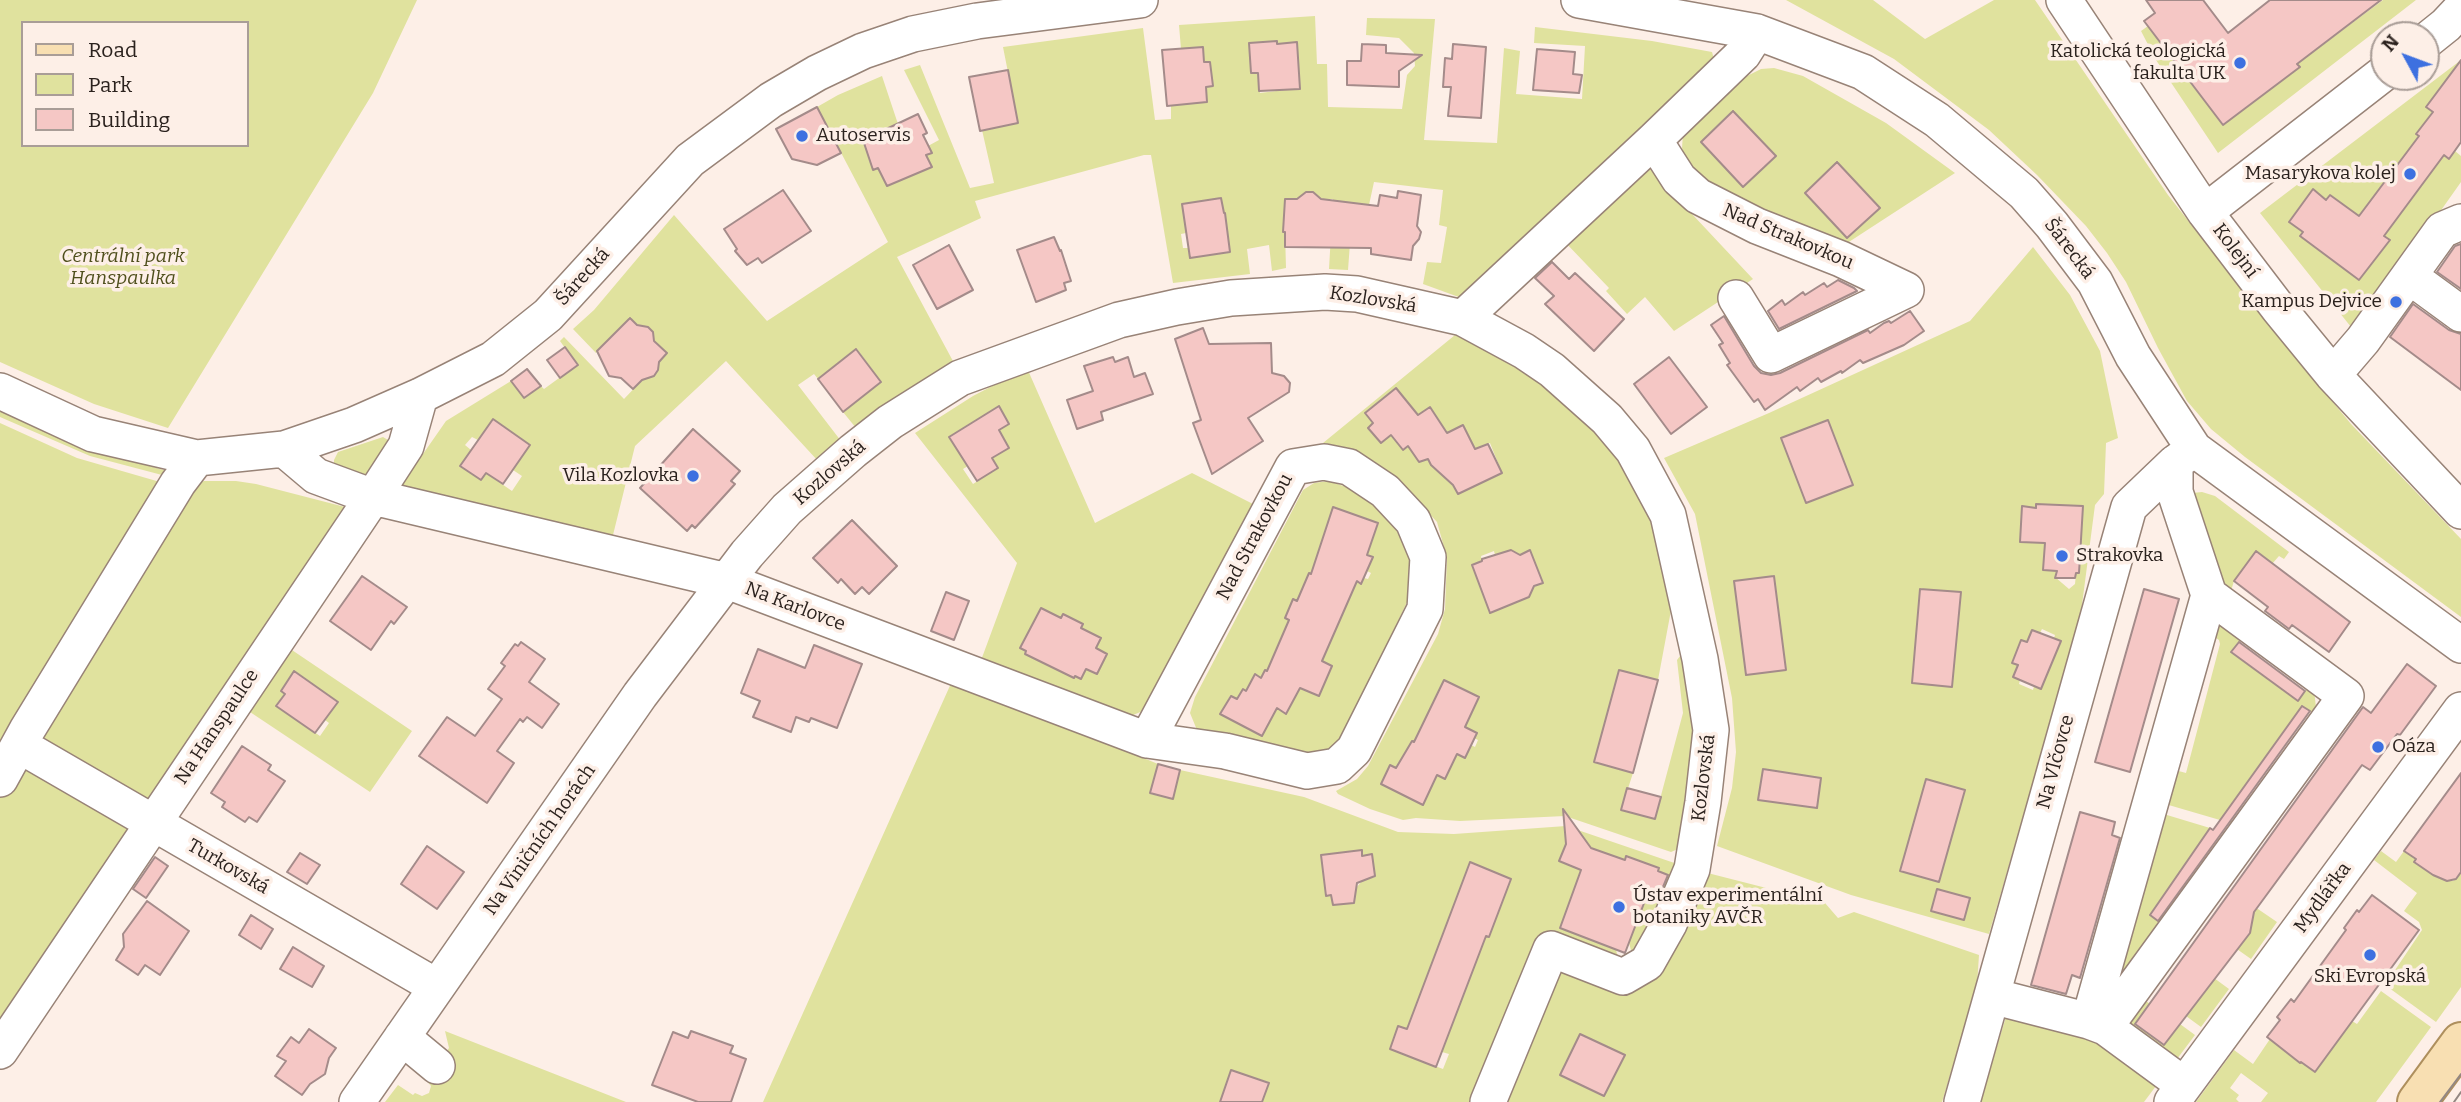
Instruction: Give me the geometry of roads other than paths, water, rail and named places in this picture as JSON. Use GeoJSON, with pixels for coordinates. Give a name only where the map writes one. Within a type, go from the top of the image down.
{"type":"FeatureCollection","features":[{"type":"Feature","properties":{"kind":"main road"},"geometry":{"type":"LineString","coordinates":[[2417,1102],[2461,1042]]}},
{"type":"Feature","properties":{"kind":"street","name":"Šárecká"},"geometry":{"type":"LineString","coordinates":[[0,391],[93,434],[197,458],[284,449],[354,425],[420,396],[493,359],[548,315],[690,160],[771,100],[817,73],[863,51],[913,34],[1003,17],[1140,0]]}},
{"type":"Feature","properties":{"kind":"street","name":"Šárecká"},"geometry":{"type":"LineString","coordinates":[[1579,0],[1758,32],[1863,72],[1937,120],[2024,193],[2095,282],[2184,456],[2461,645]]}},
{"type":"Feature","properties":{"kind":"street"},"geometry":{"type":"LineString","coordinates":[[1464,318],[1743,54],[1758,32],[1720,0]]}},
{"type":"Feature","properties":{"kind":"street","name":"Kolejní"},"geometry":{"type":"LineString","coordinates":[[2064,0],[2205,212],[2279,309],[2333,375],[2461,511]]}},
{"type":"Feature","properties":{"kind":"street"},"geometry":{"type":"LineString","coordinates":[[2440,30],[2461,9]]}},
{"type":"Feature","properties":{"kind":"street"},"geometry":{"type":"LineString","coordinates":[[2205,212],[2370,84]]}},
{"type":"Feature","properties":{"kind":"street","name":"Nad Strakovkou"},"geometry":{"type":"LineString","coordinates":[[1654,140],[1679,179],[1698,196],[1758,226],[1841,259],[1906,290],[1771,355],[1736,298]]}},
{"type":"Feature","properties":{"kind":"street"},"geometry":{"type":"LineString","coordinates":[[2333,375],[2363,340],[2442,230],[2461,222]]}},
{"type":"Feature","properties":{"kind":"street"},"geometry":{"type":"LineString","coordinates":[[2409,276],[2461,314]]}},
{"type":"Feature","properties":{"kind":"street","name":"Kozlovská"},"geometry":{"type":"LineString","coordinates":[[727,581],[787,509],[890,422],[969,374],[1119,320],[1231,298],[1325,292],[1370,297],[1464,318],[1524,351],[1552,370],[1607,419],[1633,450],[1668,515],[1698,645],[1711,730],[1692,869],[1669,924],[1647,963],[1623,977],[1551,949],[1489,1102]]}},
{"type":"Feature","properties":{"kind":"street","name":"Na Hanspaulce"},"geometry":{"type":"LineString","coordinates":[[0,1051],[406,446],[420,396]]}},
{"type":"Feature","properties":{"kind":"street","name":"Na Karlovce"},"geometry":{"type":"LineString","coordinates":[[284,449],[316,476],[373,497],[727,581],[1147,740],[1225,751],[1307,771]]}},
{"type":"Feature","properties":{"kind":"street"},"geometry":{"type":"LineString","coordinates":[[2097,1024],[2209,596],[2175,492],[2184,456]]}},
{"type":"Feature","properties":{"kind":"street","name":"Na Vlčovce"},"geometry":{"type":"LineString","coordinates":[[1962,1102],[2129,507],[2184,456]]}},
{"type":"Feature","properties":{"kind":"street"},"geometry":{"type":"LineString","coordinates":[[0,779],[178,483],[197,458]]}},
{"type":"Feature","properties":{"kind":"street","name":"Nad Strakovkou"},"geometry":{"type":"LineString","coordinates":[[1147,740],[1293,467],[1324,462],[1349,467],[1384,491],[1413,521],[1429,557],[1425,609],[1354,750],[1337,766],[1307,771]]}},
{"type":"Feature","properties":{"kind":"street","name":"Na Viničních horách"},"geometry":{"type":"LineString","coordinates":[[356,1102],[640,695],[727,581]]}},
{"type":"Feature","properties":{"kind":"street"},"geometry":{"type":"LineString","coordinates":[[2097,1024],[2346,696],[2209,596]]}},
{"type":"Feature","properties":{"kind":"street","name":"Mydlářka"},"geometry":{"type":"LineString","coordinates":[[1992,996],[2097,1024],[2178,1094],[2461,710]]}},
{"type":"Feature","properties":{"kind":"street","name":"Turkovská"},"geometry":{"type":"LineString","coordinates":[[19,745],[437,987]]}},
{"type":"Feature","properties":{"kind":"street"},"geometry":{"type":"LineString","coordinates":[[402,1037],[437,1066]]}},
{"type":"Feature","properties":{"kind":"tram line"},"geometry":{"type":"LineString","coordinates":[[2440,1102],[2461,1074]]}},
{"type":"Feature","properties":{"kind":"tram line"},"geometry":{"type":"LineString","coordinates":[[2454,1102],[2461,1092]]}},
{"type":"Feature","properties":{"kind":"place","name":"Katolická teologická fakulta UK"},"geometry":{"type":"Point","coordinates":[2240,63]}},
{"type":"Feature","properties":{"kind":"place","name":"Autoservis"},"geometry":{"type":"Point","coordinates":[802,136]}},
{"type":"Feature","properties":{"kind":"place","name":"Masarykova kolej"},"geometry":{"type":"Point","coordinates":[2410,174]}},
{"type":"Feature","properties":{"kind":"place","name":"Kampus Dejvice"},"geometry":{"type":"Point","coordinates":[2396,302]}},
{"type":"Feature","properties":{"kind":"place","name":"Vila Kozlovka"},"geometry":{"type":"Point","coordinates":[693,476]}},
{"type":"Feature","properties":{"kind":"place","name":"Strakovka"},"geometry":{"type":"Point","coordinates":[2062,556]}},
{"type":"Feature","properties":{"kind":"place","name":"Oáza"},"geometry":{"type":"Point","coordinates":[2378,747]}},
{"type":"Feature","properties":{"kind":"place","name":"Ústav experimentální botaniky AVČR"},"geometry":{"type":"Point","coordinates":[1619,907]}},
{"type":"Feature","properties":{"kind":"place","name":"Ski Evropská"},"geometry":{"type":"Point","coordinates":[2370,955]}},
{"type":"Feature","properties":{"kind":"park label","name":"Centrální park Hanspaulka"},"geometry":{"type":"Point","coordinates":[123,268]}}]}
